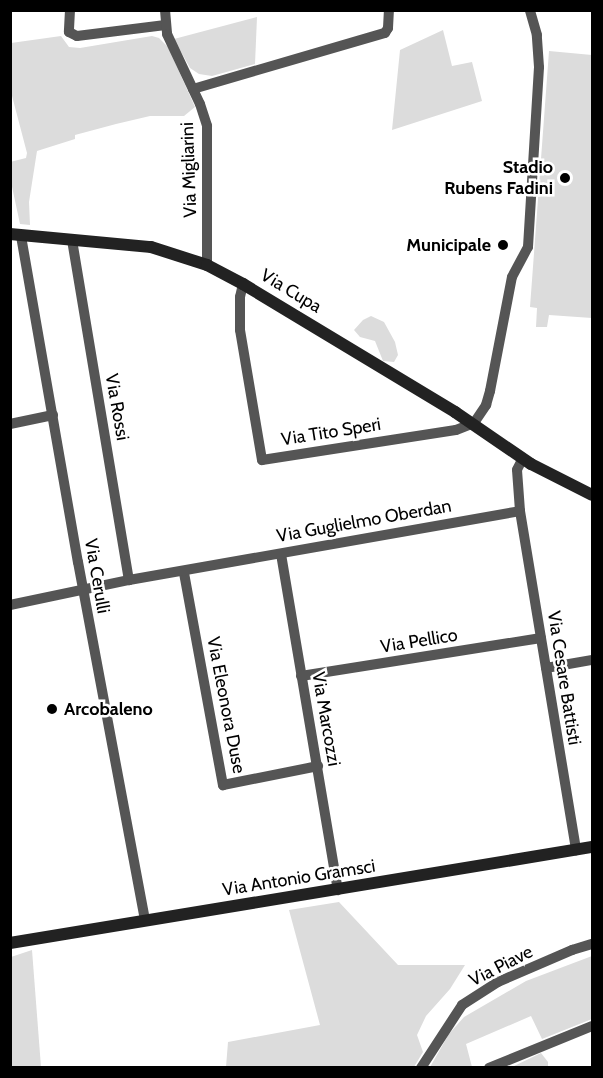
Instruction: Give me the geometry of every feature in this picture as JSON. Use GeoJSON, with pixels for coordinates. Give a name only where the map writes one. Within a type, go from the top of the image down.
{"type":"FeatureCollection","features":[{"type":"Feature","properties":{"kind":"street"},"geometry":{"type":"LineString","coordinates":[[70,10],[69,32],[77,36],[165,25]]}},
{"type":"Feature","properties":{"kind":"street","name":"Via Migliarini"},"geometry":{"type":"LineString","coordinates":[[165,10],[165,25],[178,61],[204,116],[208,138],[207,265]]}},
{"type":"Feature","properties":{"kind":"street"},"geometry":{"type":"LineString","coordinates":[[193,89],[387,30],[389,10]]}},
{"type":"Feature","properties":{"kind":"street"},"geometry":{"type":"LineString","coordinates":[[474,423],[486,405],[490,392],[512,277],[528,247],[539,67],[537,35],[530,10]]}},
{"type":"Feature","properties":{"kind":"street","name":"Via Cupa"},"geometry":{"type":"LineString","coordinates":[[16,235],[151,247],[207,265],[243,284],[474,423],[523,458]]}},
{"type":"Feature","properties":{"kind":"street","name":"Via Cerulli"},"geometry":{"type":"LineString","coordinates":[[16,235],[53,415],[145,921]]}},
{"type":"Feature","properties":{"kind":"street","name":"Via Rossi"},"geometry":{"type":"LineString","coordinates":[[72,240],[129,580]]}},
{"type":"Feature","properties":{"kind":"street","name":"Via Tito Speri"},"geometry":{"type":"LineString","coordinates":[[243,284],[240,297],[240,330],[262,460],[456,430],[474,423]]}},
{"type":"Feature","properties":{"kind":"street"},"geometry":{"type":"LineString","coordinates":[[10,424],[53,415]]}},
{"type":"Feature","properties":{"kind":"street"},"geometry":{"type":"LineString","coordinates":[[520,511],[517,470],[523,458],[592,495]]}},
{"type":"Feature","properties":{"kind":"street","name":"Via Guglielmo Oberdan"},"geometry":{"type":"LineString","coordinates":[[10,605],[129,580],[184,573],[520,511]]}},
{"type":"Feature","properties":{"kind":"street","name":"Via Cesare Battisti"},"geometry":{"type":"LineString","coordinates":[[520,511],[576,850]]}},
{"type":"Feature","properties":{"kind":"street","name":"Via Marcozzi"},"geometry":{"type":"LineString","coordinates":[[281,554],[338,890]]}},
{"type":"Feature","properties":{"kind":"street","name":"Via Eleonora Duse"},"geometry":{"type":"LineString","coordinates":[[184,573],[223,784],[318,766]]}},
{"type":"Feature","properties":{"kind":"street","name":"Via Pellico"},"geometry":{"type":"LineString","coordinates":[[301,676],[541,638]]}},
{"type":"Feature","properties":{"kind":"street"},"geometry":{"type":"LineString","coordinates":[[546,668],[592,660]]}},
{"type":"Feature","properties":{"kind":"street","name":"Via Antonio Gramsci"},"geometry":{"type":"LineString","coordinates":[[10,943],[592,847]]}},
{"type":"Feature","properties":{"kind":"street","name":"Via Piave"},"geometry":{"type":"LineString","coordinates":[[422,1068],[462,1005],[498,982],[572,950],[592,944]]}},
{"type":"Feature","properties":{"kind":"street"},"geometry":{"type":"LineString","coordinates":[[489,1068],[592,1026]]}},
{"type":"Feature","properties":{"kind":"shaded area"},"geometry":{"type":"Polygon","coordinates":[[[257,17],[255,64],[212,76],[199,74],[190,68],[174,39],[257,17]]]}},
{"type":"Feature","properties":{"kind":"shaded area"},"geometry":{"type":"Polygon","coordinates":[[[443,30],[452,66],[472,62],[482,101],[392,130],[400,50],[443,30]]]}},
{"type":"Feature","properties":{"kind":"shaded area"},"geometry":{"type":"Polygon","coordinates":[[[61,36],[69,47],[80,48],[152,36],[159,38],[168,47],[195,107],[184,116],[150,116],[116,124],[75,135],[75,139],[37,151],[29,202],[30,225],[20,224],[11,182],[10,162],[26,158],[27,153],[11,92],[11,43],[61,36]]]}},
{"type":"Feature","properties":{"kind":"shaded area","name":"Stadio Rubens Fadini"},"geometry":{"type":"Polygon","coordinates":[[[549,51],[592,55],[592,318],[549,315],[547,327],[536,327],[537,308],[530,307],[549,51]]]}},
{"type":"Feature","properties":{"kind":"shaded area"},"geometry":{"type":"Polygon","coordinates":[[[371,316],[384,322],[395,342],[398,355],[394,362],[383,361],[375,341],[360,337],[354,330],[363,320],[371,316]]]}},
{"type":"Feature","properties":{"kind":"shaded area"},"geometry":{"type":"Polygon","coordinates":[[[339,902],[398,965],[465,965],[450,989],[426,1016],[417,1035],[423,1052],[414,1067],[226,1067],[228,1042],[320,1025],[289,910],[339,902]]]}},
{"type":"Feature","properties":{"kind":"shaded area"},"geometry":{"type":"Polygon","coordinates":[[[32,950],[41,1067],[11,1067],[11,957],[32,950]]]}},
{"type":"Feature","properties":{"kind":"shaded area"},"geometry":{"type":"Polygon","coordinates":[[[592,956],[592,1019],[542,1039],[531,1016],[466,1044],[472,1067],[430,1067],[449,1034],[464,1017],[526,981],[592,956]]]}},
{"type":"Feature","properties":{"kind":"shaded area"},"geometry":{"type":"Polygon","coordinates":[[[541,1053],[548,1062],[548,1067],[510,1068],[541,1053]]]}},
{"type":"Feature","properties":{"kind":"place","name":"Stadio Rubens Fadini"},"geometry":{"type":"Point","coordinates":[565,178]}},
{"type":"Feature","properties":{"kind":"place","name":"Municipale"},"geometry":{"type":"Point","coordinates":[503,245]}},
{"type":"Feature","properties":{"kind":"place","name":"Arcobaleno"},"geometry":{"type":"Point","coordinates":[52,709]}}]}
